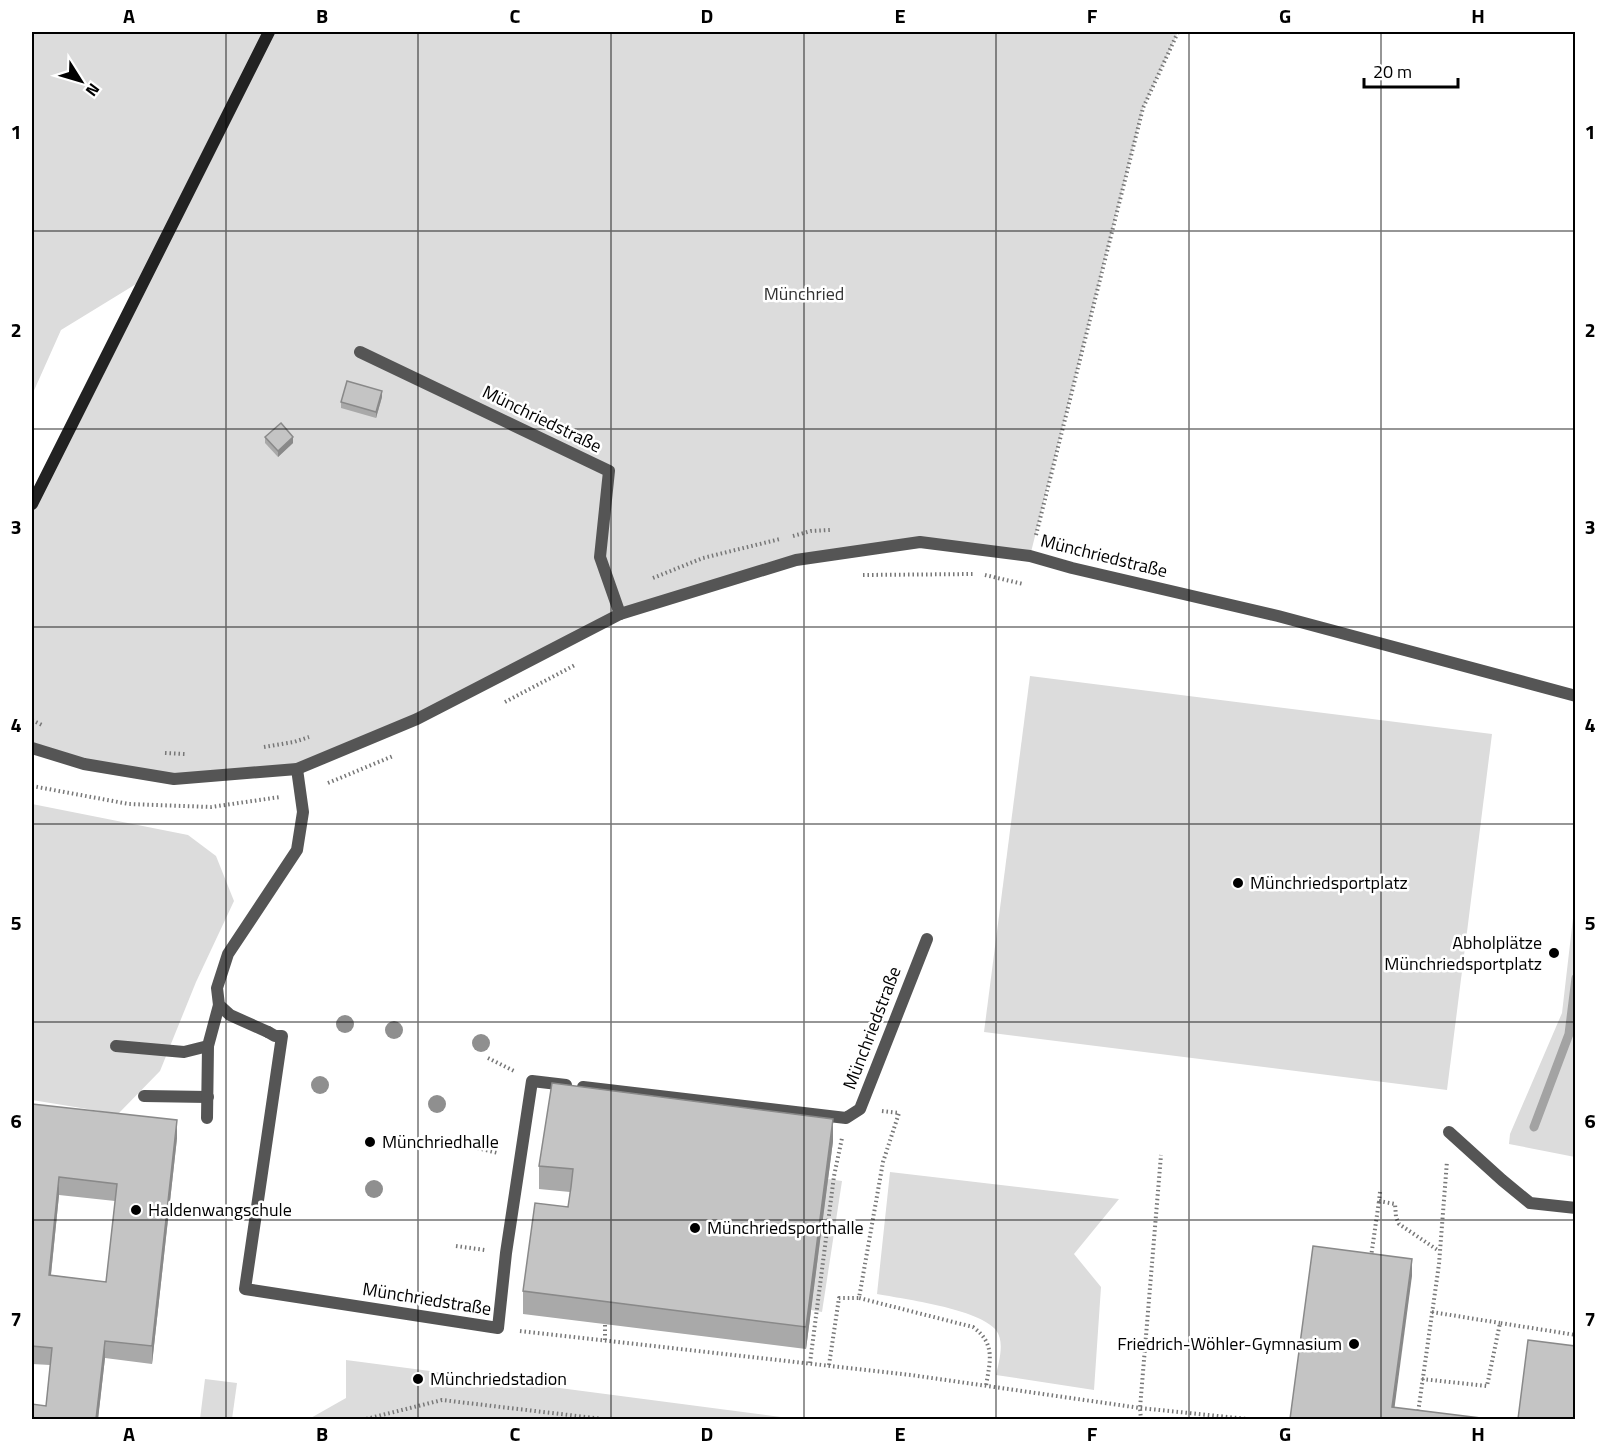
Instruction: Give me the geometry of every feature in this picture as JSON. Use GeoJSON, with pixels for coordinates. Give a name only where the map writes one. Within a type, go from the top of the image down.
{"type":"FeatureCollection","features":[{"type":"Feature","properties":{"kind":"main road"},"geometry":{"type":"LineString","coordinates":[[32,504],[269,32]]}},
{"type":"Feature","properties":{"kind":"street","name":"Münchriedstraße"},"geometry":{"type":"LineString","coordinates":[[360,352],[609,471],[600,557],[620,614]]}},
{"type":"Feature","properties":{"kind":"street","name":"Münchriedstraße"},"geometry":{"type":"LineString","coordinates":[[32,748],[84,764],[174,779],[297,769],[417,720],[620,614],[796,560],[920,542],[1030,556],[1278,616],[1575,696]]}},
{"type":"Feature","properties":{"kind":"street"},"geometry":{"type":"LineString","coordinates":[[207,1118],[208,1047],[219,1005],[217,988],[228,954],[297,850],[303,812],[297,769]]}},
{"type":"Feature","properties":{"kind":"street","name":"Münchriedstraße"},"geometry":{"type":"LineString","coordinates":[[846,1118],[860,1109],[927,939]]}},
{"type":"Feature","properties":{"kind":"street","name":"Münchriedstraße"},"geometry":{"type":"LineString","coordinates":[[219,1005],[230,1015],[275,1036],[282,1036],[245,1289],[498,1328],[506,1252],[532,1081]]}},
{"type":"Feature","properties":{"kind":"street"},"geometry":{"type":"LineString","coordinates":[[116,1046],[184,1052],[208,1047]]}},
{"type":"Feature","properties":{"kind":"street"},"geometry":{"type":"LineString","coordinates":[[532,1081],[846,1118]]}},
{"type":"Feature","properties":{"kind":"street"},"geometry":{"type":"LineString","coordinates":[[144,1096],[208,1097]]}},
{"type":"Feature","properties":{"kind":"street"},"geometry":{"type":"LineString","coordinates":[[1449,1132],[1530,1203],[1575,1208]]}},
{"type":"Feature","properties":{"kind":"path"},"geometry":{"type":"LineString","coordinates":[[1030,556],[1143,108],[1178,32]]}},
{"type":"Feature","properties":{"kind":"path"},"geometry":{"type":"LineString","coordinates":[[488,1058],[532,1081]]}},
{"type":"Feature","properties":{"kind":"path"},"geometry":{"type":"LineString","coordinates":[[859,1298],[883,1162],[899,1113]]}},
{"type":"Feature","properties":{"kind":"path"},"geometry":{"type":"LineString","coordinates":[[810,1363],[834,1176],[846,1118]]}},
{"type":"Feature","properties":{"kind":"path"},"geometry":{"type":"LineString","coordinates":[[1417,1419],[1440,1251],[1449,1132]]}},
{"type":"Feature","properties":{"kind":"path"},"geometry":{"type":"LineString","coordinates":[[1141,1419],[1140,1408],[1161,1155]]}},
{"type":"Feature","properties":{"kind":"path"},"geometry":{"type":"LineString","coordinates":[[1370,1262],[1380,1191]]}},
{"type":"Feature","properties":{"kind":"path"},"geometry":{"type":"LineString","coordinates":[[1378,1201],[1395,1204],[1399,1224],[1440,1251]]}},
{"type":"Feature","properties":{"kind":"path"},"geometry":{"type":"LineString","coordinates":[[456,1245],[506,1252]]}},
{"type":"Feature","properties":{"kind":"path"},"geometry":{"type":"LineString","coordinates":[[829,1365],[839,1298],[859,1298],[973,1327],[984,1335],[989,1346],[986,1386]]}},
{"type":"Feature","properties":{"kind":"path"},"geometry":{"type":"LineString","coordinates":[[1432,1312],[1575,1335]]}},
{"type":"Feature","properties":{"kind":"path"},"geometry":{"type":"LineString","coordinates":[[1422,1379],[1487,1386],[1500,1323]]}},
{"type":"Feature","properties":{"kind":"path"},"geometry":{"type":"LineString","coordinates":[[604,1340],[605,1324]]}},
{"type":"Feature","properties":{"kind":"path"},"geometry":{"type":"LineString","coordinates":[[498,1328],[829,1365],[1140,1408],[1257,1419]]}},
{"type":"Feature","properties":{"kind":"path"},"geometry":{"type":"LineString","coordinates":[[362,1419],[442,1400],[611,1419]]}},
{"type":"Feature","properties":{"kind":"green space","name":"Münchried"},"geometry":{"type":"Polygon","coordinates":[[[32,32],[1178,32],[1143,108],[1030,556],[920,542],[796,560],[620,614],[556,648],[297,769],[174,779],[32,748],[32,504],[141,281],[61,330],[32,395],[32,32]]]}},
{"type":"Feature","properties":{"kind":"green space","name":"Münchriedsportplatz"},"geometry":{"type":"Polygon","coordinates":[[[1030,676],[1492,734],[1447,1090],[984,1032],[1030,676]]]}},
{"type":"Feature","properties":{"kind":"green space"},"geometry":{"type":"Polygon","coordinates":[[[32,804],[188,835],[216,856],[234,901],[196,982],[160,1071],[118,1114],[32,1100],[32,804]]]}},
{"type":"Feature","properties":{"kind":"green space"},"geometry":{"type":"Polygon","coordinates":[[[1575,901],[1576,1157],[1509,1144],[1510,1134],[1562,1013],[1575,901]]]}},
{"type":"Feature","properties":{"kind":"green space"},"geometry":{"type":"Polygon","coordinates":[[[890,1172],[1119,1199],[1074,1254],[1101,1287],[1094,1390],[996,1375],[1000,1340],[996,1330],[987,1323],[974,1316],[940,1306],[877,1294],[890,1172]]]}},
{"type":"Feature","properties":{"kind":"green space"},"geometry":{"type":"Polygon","coordinates":[[[828,1179],[842,1181],[822,1312],[811,1310],[828,1179]]]}},
{"type":"Feature","properties":{"kind":"green space","name":"Münchriedstadion"},"geometry":{"type":"Polygon","coordinates":[[[346,1360],[796,1419],[309,1419],[346,1398],[346,1360]]]}},
{"type":"Feature","properties":{"kind":"green space"},"geometry":{"type":"Polygon","coordinates":[[[205,1379],[237,1383],[232,1419],[200,1419],[205,1379]]]}},
{"type":"Feature","properties":{"kind":"building"},"geometry":{"type":"Polygon","coordinates":[[[347,381],[382,391],[376,412],[341,402],[347,381]]]}},
{"type":"Feature","properties":{"kind":"building"},"geometry":{"type":"Polygon","coordinates":[[[281,423],[293,437],[278,451],[265,437],[281,423]]]}},
{"type":"Feature","properties":{"kind":"building","name":"Münchriedsporthalle"},"geometry":{"type":"Polygon","coordinates":[[[552,1083],[833,1119],[806,1327],[523,1291],[535,1203],[568,1207],[571,1187],[573,1169],[539,1166],[552,1083]]]}},
{"type":"Feature","properties":{"kind":"building"},"geometry":{"type":"Polygon","coordinates":[[[32,1104],[177,1120],[152,1346],[105,1341],[96,1419],[32,1419],[32,1404],[46,1406],[52,1348],[32,1346],[32,1104]],[[59,1177],[49,1275],[106,1282],[117,1184],[59,1177]]]}},
{"type":"Feature","properties":{"kind":"building"},"geometry":{"type":"Polygon","coordinates":[[[1313,1246],[1412,1259],[1392,1407],[1489,1419],[1290,1419],[1313,1246]]]}},
{"type":"Feature","properties":{"kind":"building"},"geometry":{"type":"Polygon","coordinates":[[[1528,1340],[1575,1346],[1575,1419],[1518,1419],[1528,1340]]]}},
{"type":"Feature","properties":{"kind":"waterway"},"geometry":{"type":"LineString","coordinates":[[1534,1127],[1569,1034],[1576,978]]}},
{"type":"Feature","properties":{"kind":"place","name":"Münchriedsportplatz"},"geometry":{"type":"Point","coordinates":[1238,883]}},
{"type":"Feature","properties":{"kind":"place","name":"Abholplätze Münchriedsportplatz"},"geometry":{"type":"Point","coordinates":[1554,953]}},
{"type":"Feature","properties":{"kind":"place","name":"Münchriedhalle"},"geometry":{"type":"Point","coordinates":[370,1142]}},
{"type":"Feature","properties":{"kind":"place","name":"Haldenwangschule"},"geometry":{"type":"Point","coordinates":[136,1210]}},
{"type":"Feature","properties":{"kind":"place","name":"Münchriedsporthalle"},"geometry":{"type":"Point","coordinates":[695,1228]}},
{"type":"Feature","properties":{"kind":"place","name":"Friedrich-Wöhler-Gymnasium"},"geometry":{"type":"Point","coordinates":[1354,1344]}},
{"type":"Feature","properties":{"kind":"place","name":"Münchriedstadion"},"geometry":{"type":"Point","coordinates":[418,1379]}}]}
